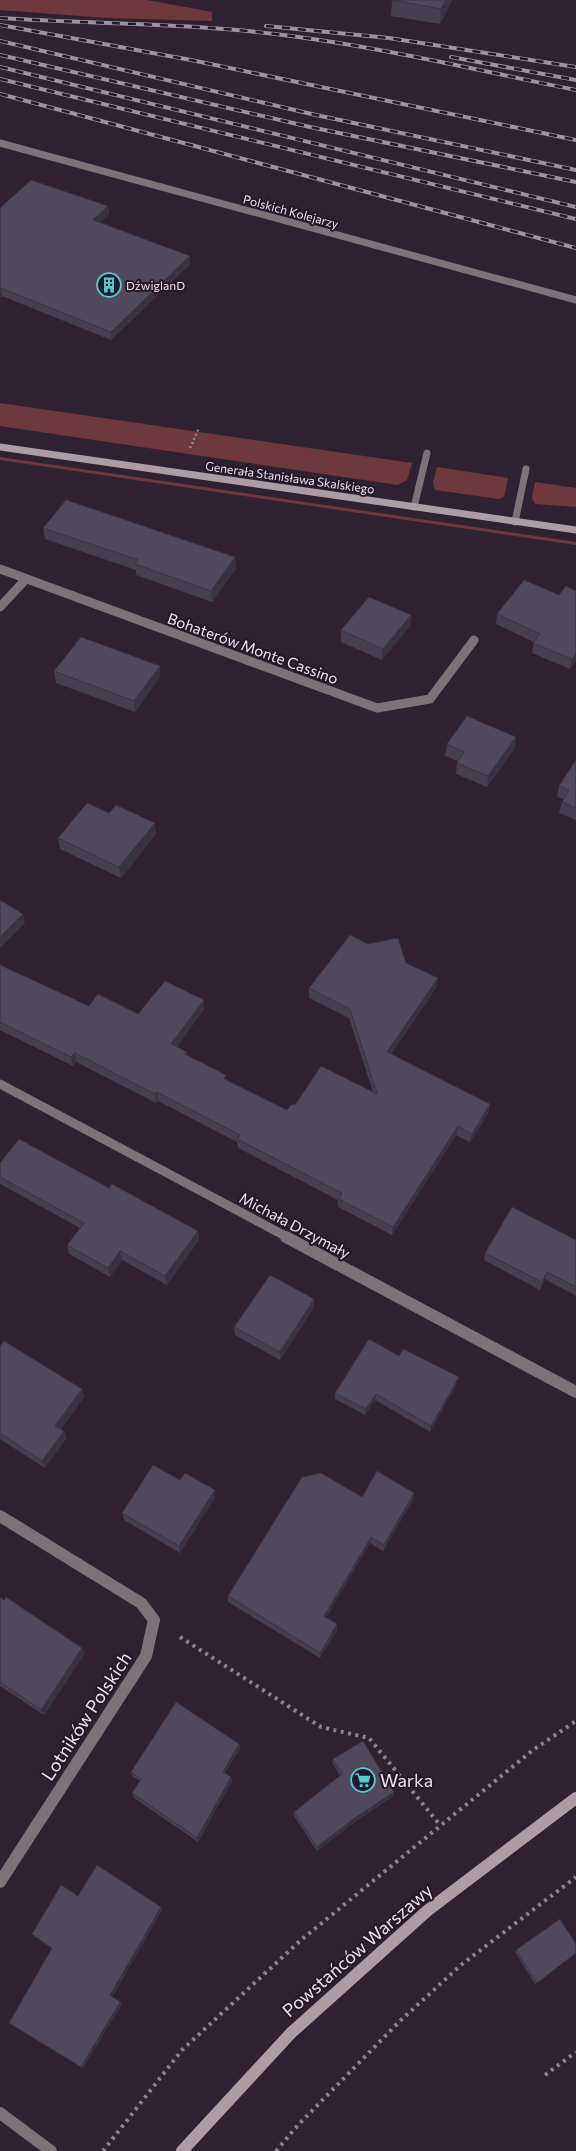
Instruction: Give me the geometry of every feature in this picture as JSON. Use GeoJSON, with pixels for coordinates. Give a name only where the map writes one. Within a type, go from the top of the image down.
{"type":"FeatureCollection","features":[{"type":"Feature","properties":{"kind":"street","name":"Polskich Kolejarzy"},"geometry":{"type":"LineString","coordinates":[[0,143],[576,300]]}},
{"type":"Feature","properties":{"kind":"street","name":"Generała Stanisława Skalskiego"},"geometry":{"type":"LineString","coordinates":[[0,447],[576,530]]}},
{"type":"Feature","properties":{"kind":"street"},"geometry":{"type":"LineString","coordinates":[[414,507],[427,453]]}},
{"type":"Feature","properties":{"kind":"street"},"geometry":{"type":"LineString","coordinates":[[515,522],[526,468]]}},
{"type":"Feature","properties":{"kind":"street","name":"Bohaterów Monte Cassino"},"geometry":{"type":"LineString","coordinates":[[0,569],[377,708],[430,699],[474,640]]}},
{"type":"Feature","properties":{"kind":"street"},"geometry":{"type":"LineString","coordinates":[[0,607],[26,579]]}},
{"type":"Feature","properties":{"kind":"street","name":"Michała Drzymały"},"geometry":{"type":"LineString","coordinates":[[0,1084],[576,1392]]}},
{"type":"Feature","properties":{"kind":"street"},"geometry":{"type":"LineString","coordinates":[[0,1516],[140,1603],[154,1620]]}},
{"type":"Feature","properties":{"kind":"street","name":"Lotników Polskich"},"geometry":{"type":"LineString","coordinates":[[0,1882],[146,1656],[154,1620]]}},
{"type":"Feature","properties":{"kind":"street","name":"Powstańców Warszawy"},"geometry":{"type":"LineString","coordinates":[[182,2151],[291,2033],[413,1924],[576,1798]]}},
{"type":"Feature","properties":{"kind":"street"},"geometry":{"type":"LineString","coordinates":[[0,2113],[51,2151]]}},
{"type":"Feature","properties":{"kind":"path"},"geometry":{"type":"LineString","coordinates":[[188,453],[199,428]]}},
{"type":"Feature","properties":{"kind":"path"},"geometry":{"type":"LineString","coordinates":[[154,1620],[321,1727],[370,1738],[440,1825]]}},
{"type":"Feature","properties":{"kind":"path"},"geometry":{"type":"LineString","coordinates":[[103,2151],[182,2050],[301,1940],[533,1750],[576,1721]]}},
{"type":"Feature","properties":{"kind":"path"},"geometry":{"type":"LineString","coordinates":[[276,2151],[298,2125],[400,2021],[454,1971],[576,1877]]}},
{"type":"Feature","properties":{"kind":"path"},"geometry":{"type":"LineString","coordinates":[[545,2075],[576,2052]]}},
{"type":"Feature","properties":{"kind":"shaded area"},"geometry":{"type":"Polygon","coordinates":[[[0,0],[147,0],[212,12],[212,21],[107,18],[0,10],[0,0]]]}},
{"type":"Feature","properties":{"kind":"shaded area"},"geometry":{"type":"Polygon","coordinates":[[[0,403],[412,463],[407,480],[398,485],[0,426],[0,403]]]}},
{"type":"Feature","properties":{"kind":"shaded area"},"geometry":{"type":"Polygon","coordinates":[[[0,457],[576,542],[576,545],[0,460],[0,457]]]}},
{"type":"Feature","properties":{"kind":"shaded area"},"geometry":{"type":"Polygon","coordinates":[[[437,467],[508,478],[504,497],[499,499],[435,490],[433,482],[437,467]]]}},
{"type":"Feature","properties":{"kind":"shaded area"},"geometry":{"type":"Polygon","coordinates":[[[535,482],[576,488],[576,507],[535,504],[532,498],[535,482]]]}},
{"type":"Feature","properties":{"kind":"building"},"geometry":{"type":"Polygon","coordinates":[[[392,0],[446,0],[441,9],[392,0]]]}},
{"type":"Feature","properties":{"kind":"building"},"geometry":{"type":"Polygon","coordinates":[[[31,180],[108,206],[93,220],[190,256],[111,332],[0,289],[0,208],[31,180]]]}},
{"type":"Feature","properties":{"kind":"building"},"geometry":{"type":"Polygon","coordinates":[[[66,500],[235,557],[211,591],[135,564],[138,560],[43,528],[66,500]]]}},
{"type":"Feature","properties":{"kind":"building"},"geometry":{"type":"Polygon","coordinates":[[[524,580],[559,595],[566,586],[576,591],[576,654],[572,659],[533,643],[540,634],[497,614],[524,580]]]}},
{"type":"Feature","properties":{"kind":"building"},"geometry":{"type":"Polygon","coordinates":[[[369,597],[411,615],[383,649],[341,630],[369,597]]]}},
{"type":"Feature","properties":{"kind":"building"},"geometry":{"type":"Polygon","coordinates":[[[81,637],[160,666],[134,701],[54,671],[81,637]]]}},
{"type":"Feature","properties":{"kind":"building"},"geometry":{"type":"Polygon","coordinates":[[[467,716],[516,737],[488,776],[457,763],[464,752],[447,744],[467,716]]]}},
{"type":"Feature","properties":{"kind":"building"},"geometry":{"type":"Polygon","coordinates":[[[576,760],[576,808],[562,802],[569,790],[559,786],[576,760]]]}},
{"type":"Feature","properties":{"kind":"building"},"geometry":{"type":"Polygon","coordinates":[[[87,803],[109,813],[116,805],[155,823],[119,867],[58,838],[87,803]]]}},
{"type":"Feature","properties":{"kind":"building"},"geometry":{"type":"Polygon","coordinates":[[[0,900],[23,914],[0,937],[0,900]]]}},
{"type":"Feature","properties":{"kind":"building"},"geometry":{"type":"Polygon","coordinates":[[[350,935],[368,944],[398,938],[406,963],[438,978],[387,1052],[490,1104],[472,1134],[458,1126],[393,1227],[339,1199],[342,1193],[237,1139],[240,1135],[157,1092],[155,1094],[75,1053],[71,1057],[0,1022],[0,965],[89,1006],[98,994],[138,1014],[165,981],[204,1000],[171,1044],[187,1052],[185,1054],[226,1075],[224,1079],[287,1110],[292,1104],[295,1105],[321,1066],[377,1094],[350,1009],[309,988],[350,935]]]}},
{"type":"Feature","properties":{"kind":"building"},"geometry":{"type":"Polygon","coordinates":[[[19,1139],[109,1188],[112,1184],[198,1231],[165,1276],[120,1251],[108,1268],[67,1245],[84,1223],[0,1177],[0,1163],[19,1139]]]}},
{"type":"Feature","properties":{"kind":"building"},"geometry":{"type":"Polygon","coordinates":[[[512,1207],[576,1240],[576,1287],[547,1272],[542,1282],[485,1253],[512,1207]]]}},
{"type":"Feature","properties":{"kind":"building"},"geometry":{"type":"Polygon","coordinates":[[[270,1275],[314,1299],[280,1352],[234,1327],[270,1275]]]}},
{"type":"Feature","properties":{"kind":"building"},"geometry":{"type":"Polygon","coordinates":[[[369,1339],[399,1356],[403,1349],[459,1377],[431,1426],[376,1394],[366,1409],[335,1393],[369,1339]]]}},
{"type":"Feature","properties":{"kind":"building"},"geometry":{"type":"Polygon","coordinates":[[[4,1341],[82,1389],[55,1426],[64,1431],[42,1461],[0,1433],[0,1346],[4,1341]]]}},
{"type":"Feature","properties":{"kind":"building"},"geometry":{"type":"Polygon","coordinates":[[[153,1465],[180,1480],[185,1473],[215,1490],[179,1546],[122,1513],[153,1465]]]}},
{"type":"Feature","properties":{"kind":"building"},"geometry":{"type":"Polygon","coordinates":[[[377,1471],[414,1493],[384,1545],[371,1537],[324,1616],[337,1624],[320,1653],[228,1596],[302,1477],[321,1473],[362,1497],[377,1471]]]}},
{"type":"Feature","properties":{"kind":"building"},"geometry":{"type":"Polygon","coordinates":[[[0,1597],[4,1600],[6,1597],[82,1648],[41,1710],[0,1682],[0,1597]]]}},
{"type":"Feature","properties":{"kind":"building"},"geometry":{"type":"Polygon","coordinates":[[[176,1702],[239,1744],[223,1772],[231,1777],[197,1838],[132,1793],[141,1779],[131,1772],[176,1702]]]}},
{"type":"Feature","properties":{"kind":"building"},"geometry":{"type":"Polygon","coordinates":[[[363,1741],[394,1792],[352,1820],[317,1847],[294,1812],[342,1774],[333,1759],[363,1741]]]}},
{"type":"Feature","properties":{"kind":"building"},"geometry":{"type":"Polygon","coordinates":[[[97,1865],[161,1907],[110,1995],[120,2002],[81,2067],[9,2023],[52,1948],[32,1934],[61,1885],[78,1896],[97,1865]]]}},
{"type":"Feature","properties":{"kind":"building"},"geometry":{"type":"Polygon","coordinates":[[[560,1919],[576,1944],[576,1953],[537,1983],[516,1950],[560,1919]]]}},
{"type":"Feature","properties":{"kind":"railway"},"geometry":{"type":"LineString","coordinates":[[0,18],[241,30],[275,34],[389,52],[576,90]]}},
{"type":"Feature","properties":{"kind":"railway"},"geometry":{"type":"LineString","coordinates":[[0,25],[191,60],[576,140]]}},
{"type":"Feature","properties":{"kind":"railway"},"geometry":{"type":"LineString","coordinates":[[266,26],[389,38],[576,67]]}},
{"type":"Feature","properties":{"kind":"railway"},"geometry":{"type":"LineString","coordinates":[[0,41],[316,115],[576,170]]}},
{"type":"Feature","properties":{"kind":"railway"},"geometry":{"type":"LineString","coordinates":[[0,55],[310,127],[576,182]]}},
{"type":"Feature","properties":{"kind":"railway"},"geometry":{"type":"LineString","coordinates":[[451,57],[576,80]]}},
{"type":"Feature","properties":{"kind":"railway"},"geometry":{"type":"LineString","coordinates":[[0,67],[576,207]]}},
{"type":"Feature","properties":{"kind":"railway"},"geometry":{"type":"LineString","coordinates":[[0,79],[576,219]]}},
{"type":"Feature","properties":{"kind":"railway"},"geometry":{"type":"LineString","coordinates":[[0,94],[576,248]]}},
{"type":"Feature","properties":{"kind":"place","name":"DźwiglanD"},"geometry":{"type":"Point","coordinates":[109,285]}},
{"type":"Feature","properties":{"kind":"place","name":"Warka"},"geometry":{"type":"Point","coordinates":[363,1780]}}]}
